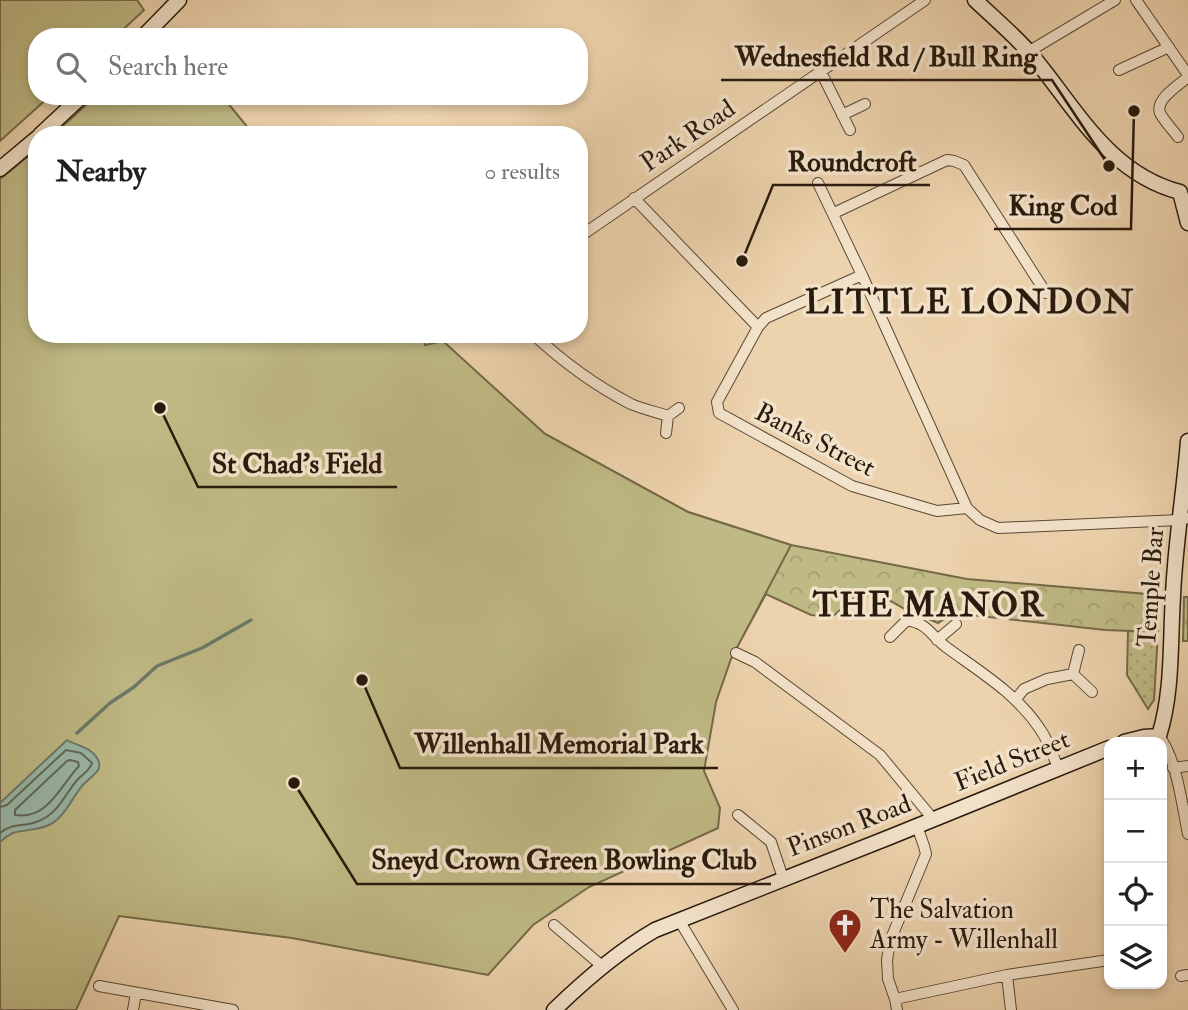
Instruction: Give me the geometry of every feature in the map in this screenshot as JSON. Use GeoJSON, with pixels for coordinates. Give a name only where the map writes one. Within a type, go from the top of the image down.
{"type":"FeatureCollection","features":[{"type":"Feature","properties":{"kind":"main road"},"geometry":{"type":"LineString","coordinates":[[152,28],[179,0]]}},
{"type":"Feature","properties":{"kind":"main road"},"geometry":{"type":"LineString","coordinates":[[975,0],[1028,52],[1115,158],[1134,173],[1162,187],[1184,187],[1188,223]]}},
{"type":"Feature","properties":{"kind":"main road"},"geometry":{"type":"LineString","coordinates":[[49,126],[72,105]]}},
{"type":"Feature","properties":{"kind":"main road"},"geometry":{"type":"LineString","coordinates":[[0,169],[28,145]]}},
{"type":"Feature","properties":{"kind":"main road","name":"Temple Bar"},"geometry":{"type":"LineString","coordinates":[[1159,736],[1168,688],[1173,596],[1184,519],[1188,441]]}},
{"type":"Feature","properties":{"kind":"main road"},"geometry":{"type":"LineString","coordinates":[[1144,737],[1159,736]]}},
{"type":"Feature","properties":{"kind":"main road","name":"Field Street"},"geometry":{"type":"LineString","coordinates":[[933,819],[1104,750]]}},
{"type":"Feature","properties":{"kind":"main road","name":"Pinson Road"},"geometry":{"type":"LineString","coordinates":[[554,1010],[602,966],[646,934],[933,819]]}},
{"type":"Feature","properties":{"kind":"street","name":"Park Road"},"geometry":{"type":"LineString","coordinates":[[588,231],[925,0]]}},
{"type":"Feature","properties":{"kind":"street"},"geometry":{"type":"LineString","coordinates":[[1028,52],[1115,0]]}},
{"type":"Feature","properties":{"kind":"street"},"geometry":{"type":"LineString","coordinates":[[1136,0],[1188,76],[1159,106],[1161,114],[1178,137]]}},
{"type":"Feature","properties":{"kind":"street"},"geometry":{"type":"LineString","coordinates":[[1119,70],[1169,47]]}},
{"type":"Feature","properties":{"kind":"street"},"geometry":{"type":"LineString","coordinates":[[820,71],[850,130]]}},
{"type":"Feature","properties":{"kind":"street"},"geometry":{"type":"LineString","coordinates":[[842,115],[865,104]]}},
{"type":"Feature","properties":{"kind":"street"},"geometry":{"type":"LineString","coordinates":[[834,213],[947,160],[954,161],[964,165],[1046,293]]}},
{"type":"Feature","properties":{"kind":"street"},"geometry":{"type":"LineString","coordinates":[[818,183],[967,508],[980,520],[998,528],[1184,519]]}},
{"type":"Feature","properties":{"kind":"street"},"geometry":{"type":"LineString","coordinates":[[634,198],[758,327],[766,317],[862,275]]}},
{"type":"Feature","properties":{"kind":"street","name":"Banks Street"},"geometry":{"type":"LineString","coordinates":[[758,327],[717,402],[719,413],[852,486],[937,511],[967,508]]}},
{"type":"Feature","properties":{"kind":"street"},"geometry":{"type":"LineString","coordinates":[[543,343],[573,368],[632,404],[668,416]]}},
{"type":"Feature","properties":{"kind":"street"},"geometry":{"type":"LineString","coordinates":[[666,433],[668,416],[679,408]]}},
{"type":"Feature","properties":{"kind":"street"},"geometry":{"type":"LineString","coordinates":[[890,637],[907,621],[919,623],[929,630],[937,640],[1016,699],[1041,730],[1058,768]]}},
{"type":"Feature","properties":{"kind":"street"},"geometry":{"type":"LineString","coordinates":[[937,640],[956,624]]}},
{"type":"Feature","properties":{"kind":"street"},"geometry":{"type":"LineString","coordinates":[[1073,674],[1079,650]]}},
{"type":"Feature","properties":{"kind":"street"},"geometry":{"type":"LineString","coordinates":[[736,653],[755,662],[880,755],[933,819]]}},
{"type":"Feature","properties":{"kind":"street"},"geometry":{"type":"LineString","coordinates":[[1016,699],[1024,689],[1047,679],[1073,674]]}},
{"type":"Feature","properties":{"kind":"street"},"geometry":{"type":"LineString","coordinates":[[1073,674],[1092,692]]}},
{"type":"Feature","properties":{"kind":"street"},"geometry":{"type":"LineString","coordinates":[[1159,736],[1167,746],[1188,834]]}},
{"type":"Feature","properties":{"kind":"street"},"geometry":{"type":"LineString","coordinates":[[1173,768],[1188,766]]}},
{"type":"Feature","properties":{"kind":"street","name":"Pinson Road"},"geometry":{"type":"LineString","coordinates":[[738,815],[771,842],[783,878]]}},
{"type":"Feature","properties":{"kind":"street"},"geometry":{"type":"LineString","coordinates":[[917,826],[926,854],[890,942],[887,960],[888,979],[896,1004],[1007,975],[1104,961]]}},
{"type":"Feature","properties":{"kind":"street"},"geometry":{"type":"LineString","coordinates":[[679,920],[733,1010]]}},
{"type":"Feature","properties":{"kind":"street"},"geometry":{"type":"LineString","coordinates":[[554,925],[602,966]]}},
{"type":"Feature","properties":{"kind":"street"},"geometry":{"type":"LineString","coordinates":[[1007,975],[1011,1010]]}},
{"type":"Feature","properties":{"kind":"street"},"geometry":{"type":"LineString","coordinates":[[99,986],[233,1010]]}},
{"type":"Feature","properties":{"kind":"street"},"geometry":{"type":"LineString","coordinates":[[133,1010],[136,993]]}},
{"type":"Feature","properties":{"kind":"green space"},"geometry":{"type":"Polygon","coordinates":[[[0,0],[137,0],[144,10],[125,28],[28,28],[28,105],[40,105],[0,141],[0,0]]]}},
{"type":"Feature","properties":{"kind":"green space"},"geometry":{"type":"Polygon","coordinates":[[[86,105],[229,105],[247,126],[63,126],[86,105]]]}},
{"type":"Feature","properties":{"kind":"green space"},"geometry":{"type":"Polygon","coordinates":[[[28,156],[28,343],[445,343],[545,434],[688,512],[791,545],[731,659],[716,702],[704,771],[720,808],[718,828],[589,887],[533,925],[488,975],[292,938],[119,916],[76,1010],[0,1010],[0,179],[28,156]]]}},
{"type":"Feature","properties":{"kind":"green space"},"geometry":{"type":"Polygon","coordinates":[[[473,370],[545,434],[688,512],[791,545],[967,579],[1159,595],[1158,632],[1105,630],[953,613],[938,623],[882,596],[858,595],[832,617],[811,615],[766,594],[738,645],[664,557],[473,370]]]}},
{"type":"Feature","properties":{"kind":"green space"},"geometry":{"type":"Polygon","coordinates":[[[1184,597],[1188,597],[1188,641],[1183,641],[1184,597]]]}},
{"type":"Feature","properties":{"kind":"green space"},"geometry":{"type":"Polygon","coordinates":[[[1128,631],[1158,632],[1154,700],[1148,709],[1127,675],[1128,631]]]}},
{"type":"Feature","properties":{"kind":"water"},"geometry":{"type":"Polygon","coordinates":[[[67,740],[92,752],[99,763],[98,770],[82,786],[56,821],[41,828],[13,833],[0,842],[0,803],[67,740]]]}},
{"type":"Feature","properties":{"kind":"waterway"},"geometry":{"type":"LineString","coordinates":[[77,733],[157,666],[202,648],[251,620]]}},
{"type":"Feature","properties":{"kind":"place","name":"King Cod"},"geometry":{"type":"Point","coordinates":[1134,111]}},
{"type":"Feature","properties":{"kind":"place","name":"Wednesfield Rd / Bull Ring"},"geometry":{"type":"Point","coordinates":[1109,166]}},
{"type":"Feature","properties":{"kind":"place","name":"Roundcroft"},"geometry":{"type":"Point","coordinates":[742,261]}},
{"type":"Feature","properties":{"kind":"place","name":"St Chad's Field"},"geometry":{"type":"Point","coordinates":[160,408]}},
{"type":"Feature","properties":{"kind":"place","name":"Willenhall Memorial Park"},"geometry":{"type":"Point","coordinates":[362,680]}},
{"type":"Feature","properties":{"kind":"place","name":"Sneyd Crown Green Bowling Club"},"geometry":{"type":"Point","coordinates":[294,783]}},
{"type":"Feature","properties":{"kind":"place","name":"The Salvation Army - Willenhall"},"geometry":{"type":"Point","coordinates":[845,955]}},
{"type":"Feature","properties":{"kind":"district","name":"LITTLE LONDON"},"geometry":{"type":"Point","coordinates":[970,302]}},
{"type":"Feature","properties":{"kind":"district","name":"THE MANOR"},"geometry":{"type":"Point","coordinates":[929,605]}}]}
